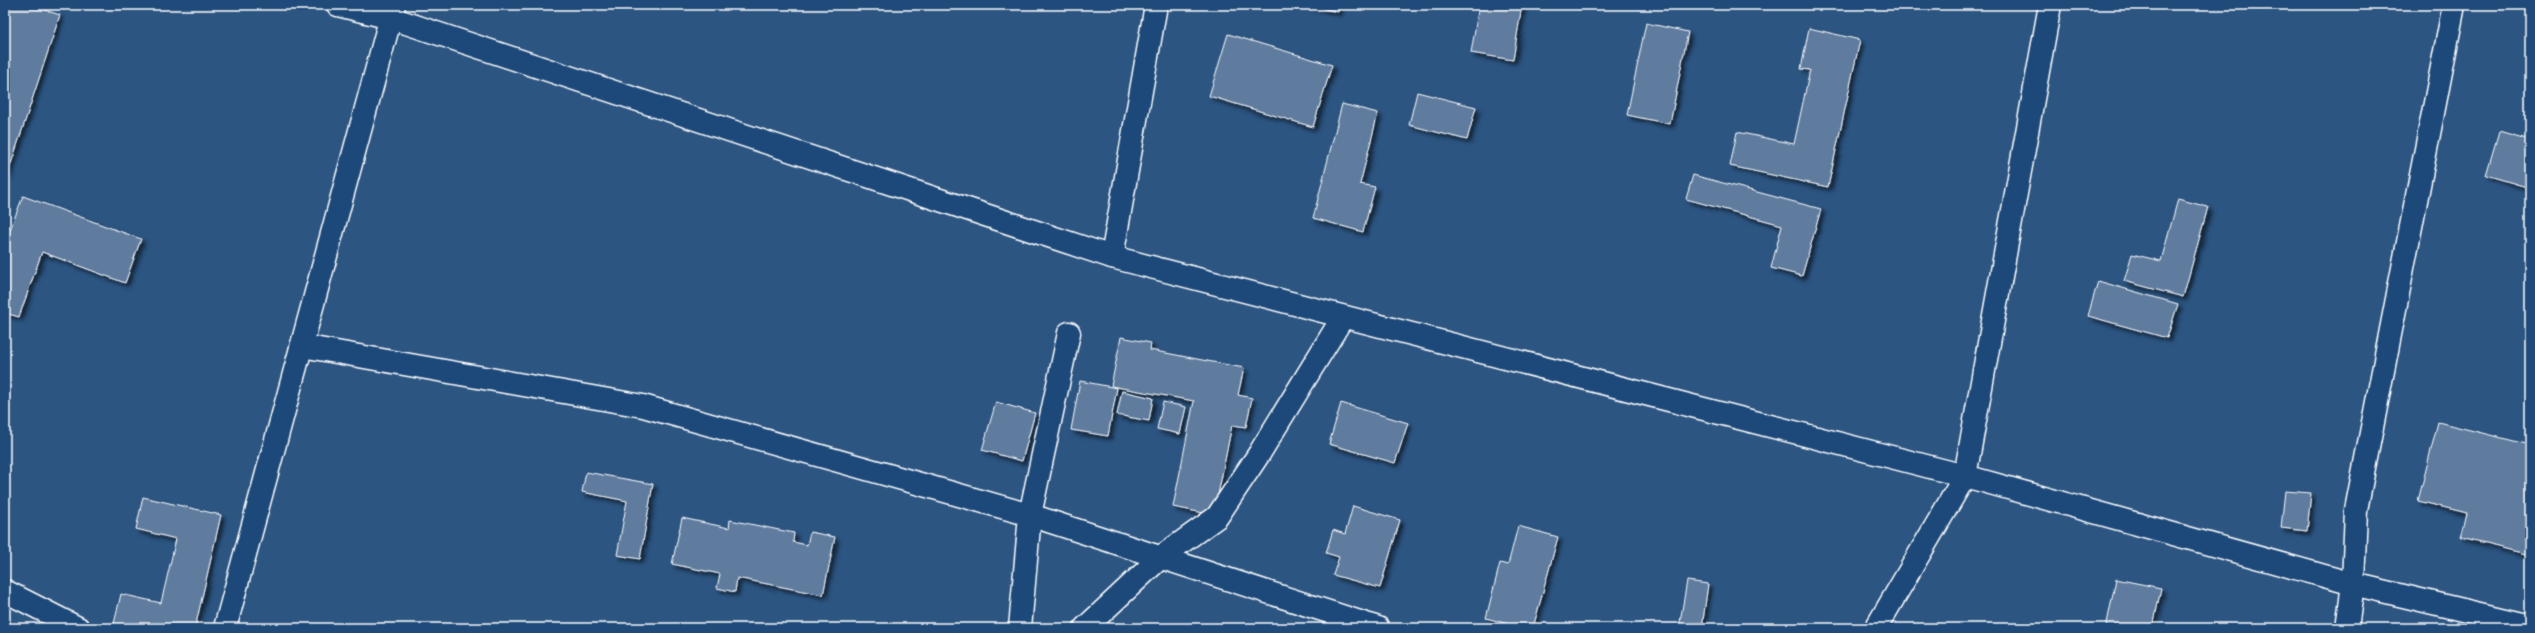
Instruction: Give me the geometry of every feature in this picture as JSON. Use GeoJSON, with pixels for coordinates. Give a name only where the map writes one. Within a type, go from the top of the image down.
{"type":"FeatureCollection","features":[{"type":"Feature","properties":{"kind":"street"},"geometry":{"type":"LineString","coordinates":[[338,5],[392,12],[1112,257],[1965,476],[2352,584],[2530,626]]}},
{"type":"Feature","properties":{"kind":"street"},"geometry":{"type":"LineString","coordinates":[[1112,257],[1156,5]]}},
{"type":"Feature","properties":{"kind":"street"},"geometry":{"type":"LineString","coordinates":[[1876,628],[1965,476],[2050,5]]}},
{"type":"Feature","properties":{"kind":"street"},"geometry":{"type":"LineString","coordinates":[[2347,628],[2352,584],[2356,510],[2454,5]]}},
{"type":"Feature","properties":{"kind":"street"},"geometry":{"type":"LineString","coordinates":[[225,628],[392,12]]}},
{"type":"Feature","properties":{"kind":"street"},"geometry":{"type":"LineString","coordinates":[[1085,628],[1161,558],[1217,517],[1259,454],[1343,317]]}},
{"type":"Feature","properties":{"kind":"street"},"geometry":{"type":"LineString","coordinates":[[1020,628],[1030,514],[1069,333]]}},
{"type":"Feature","properties":{"kind":"street"},"geometry":{"type":"LineString","coordinates":[[302,346],[643,406],[1030,514],[1378,628]]}},
{"type":"Feature","properties":{"kind":"street"},"geometry":{"type":"LineString","coordinates":[[5,591],[78,628]]}},
{"type":"Feature","properties":{"kind":"building"},"geometry":{"type":"Polygon","coordinates":[[[6,5],[30,5],[60,15],[7,176],[6,5]]]}},
{"type":"Feature","properties":{"kind":"building"},"geometry":{"type":"Polygon","coordinates":[[[1307,5],[1340,5],[1338,12],[1307,5]]]}},
{"type":"Feature","properties":{"kind":"building"},"geometry":{"type":"Polygon","coordinates":[[[1479,5],[1522,5],[1513,60],[1471,53],[1479,5]]]}},
{"type":"Feature","properties":{"kind":"building"},"geometry":{"type":"Polygon","coordinates":[[[1646,23],[1688,32],[1670,124],[1627,115],[1646,23]]]}},
{"type":"Feature","properties":{"kind":"building"},"geometry":{"type":"Polygon","coordinates":[[[1809,28],[1860,40],[1828,187],[1730,166],[1737,132],[1794,144],[1810,70],[1801,69],[1809,28]]]}},
{"type":"Feature","properties":{"kind":"building"},"geometry":{"type":"Polygon","coordinates":[[[1228,34],[1332,65],[1313,127],[1209,96],[1228,34]]]}},
{"type":"Feature","properties":{"kind":"building"},"geometry":{"type":"Polygon","coordinates":[[[1417,92],[1476,107],[1467,140],[1409,125],[1417,92]]]}},
{"type":"Feature","properties":{"kind":"building"},"geometry":{"type":"Polygon","coordinates":[[[1342,104],[1378,113],[1360,184],[1375,187],[1363,232],[1313,218],[1342,104]]]}},
{"type":"Feature","properties":{"kind":"building"},"geometry":{"type":"Polygon","coordinates":[[[2499,131],[2530,140],[2530,188],[2486,175],[2499,131]]]}},
{"type":"Feature","properties":{"kind":"building"},"geometry":{"type":"Polygon","coordinates":[[[1693,175],[1821,209],[1802,276],[1771,268],[1782,225],[1686,199],[1693,175]]]}},
{"type":"Feature","properties":{"kind":"building"},"geometry":{"type":"Polygon","coordinates":[[[23,196],[141,239],[125,283],[42,252],[19,317],[5,313],[5,243],[23,196]]]}},
{"type":"Feature","properties":{"kind":"building"},"geometry":{"type":"Polygon","coordinates":[[[2178,199],[2208,207],[2183,297],[2124,281],[2132,254],[2161,261],[2178,199]]]}},
{"type":"Feature","properties":{"kind":"building"},"geometry":{"type":"Polygon","coordinates":[[[2098,281],[2178,304],[2167,338],[2088,316],[2098,281]]]}},
{"type":"Feature","properties":{"kind":"building"},"geometry":{"type":"Polygon","coordinates":[[[1121,337],[1151,343],[1150,350],[1244,368],[1238,395],[1252,398],[1246,427],[1232,425],[1214,515],[1173,507],[1194,401],[1111,386],[1121,337]]]}},
{"type":"Feature","properties":{"kind":"building"},"geometry":{"type":"Polygon","coordinates":[[[1080,381],[1117,388],[1108,436],[1071,430],[1080,381]]]}},
{"type":"Feature","properties":{"kind":"building"},"geometry":{"type":"Polygon","coordinates":[[[1122,391],[1153,398],[1149,421],[1117,415],[1122,391]]]}},
{"type":"Feature","properties":{"kind":"building"},"geometry":{"type":"Polygon","coordinates":[[[996,402],[1035,413],[1022,461],[982,450],[996,402]]]}},
{"type":"Feature","properties":{"kind":"building"},"geometry":{"type":"Polygon","coordinates":[[[1163,402],[1186,407],[1180,434],[1157,429],[1163,402]]]}},
{"type":"Feature","properties":{"kind":"building"},"geometry":{"type":"Polygon","coordinates":[[[1341,403],[1408,423],[1395,463],[1329,444],[1341,403]]]}},
{"type":"Feature","properties":{"kind":"building"},"geometry":{"type":"Polygon","coordinates":[[[2438,422],[2530,445],[2530,555],[2461,538],[2467,513],[2418,501],[2438,422]]]}},
{"type":"Feature","properties":{"kind":"building"},"geometry":{"type":"Polygon","coordinates":[[[586,472],[653,484],[640,559],[617,555],[627,501],[582,492],[586,472]]]}},
{"type":"Feature","properties":{"kind":"building"},"geometry":{"type":"Polygon","coordinates":[[[2285,491],[2311,493],[2307,531],[2281,528],[2285,491]]]}},
{"type":"Feature","properties":{"kind":"building"},"geometry":{"type":"Polygon","coordinates":[[[143,497],[221,515],[195,628],[113,628],[121,594],[161,603],[176,539],[136,529],[143,497]]]}},
{"type":"Feature","properties":{"kind":"building"},"geometry":{"type":"Polygon","coordinates":[[[1353,506],[1400,520],[1380,588],[1333,575],[1339,557],[1326,553],[1333,530],[1345,534],[1353,506]]]}},
{"type":"Feature","properties":{"kind":"building"},"geometry":{"type":"Polygon","coordinates":[[[682,518],[729,528],[730,520],[794,533],[793,542],[807,545],[810,532],[835,537],[823,595],[737,578],[735,592],[717,588],[720,574],[672,564],[682,518]]]}},
{"type":"Feature","properties":{"kind":"building"},"geometry":{"type":"Polygon","coordinates":[[[1518,526],[1558,537],[1533,628],[1523,628],[1486,618],[1500,563],[1508,565],[1518,526]]]}},
{"type":"Feature","properties":{"kind":"building"},"geometry":{"type":"Polygon","coordinates":[[[2116,579],[2161,588],[2153,628],[2106,628],[2116,579]]]}},
{"type":"Feature","properties":{"kind":"building"},"geometry":{"type":"Polygon","coordinates":[[[1687,581],[1708,584],[1702,628],[1679,628],[1687,581]]]}}]}
